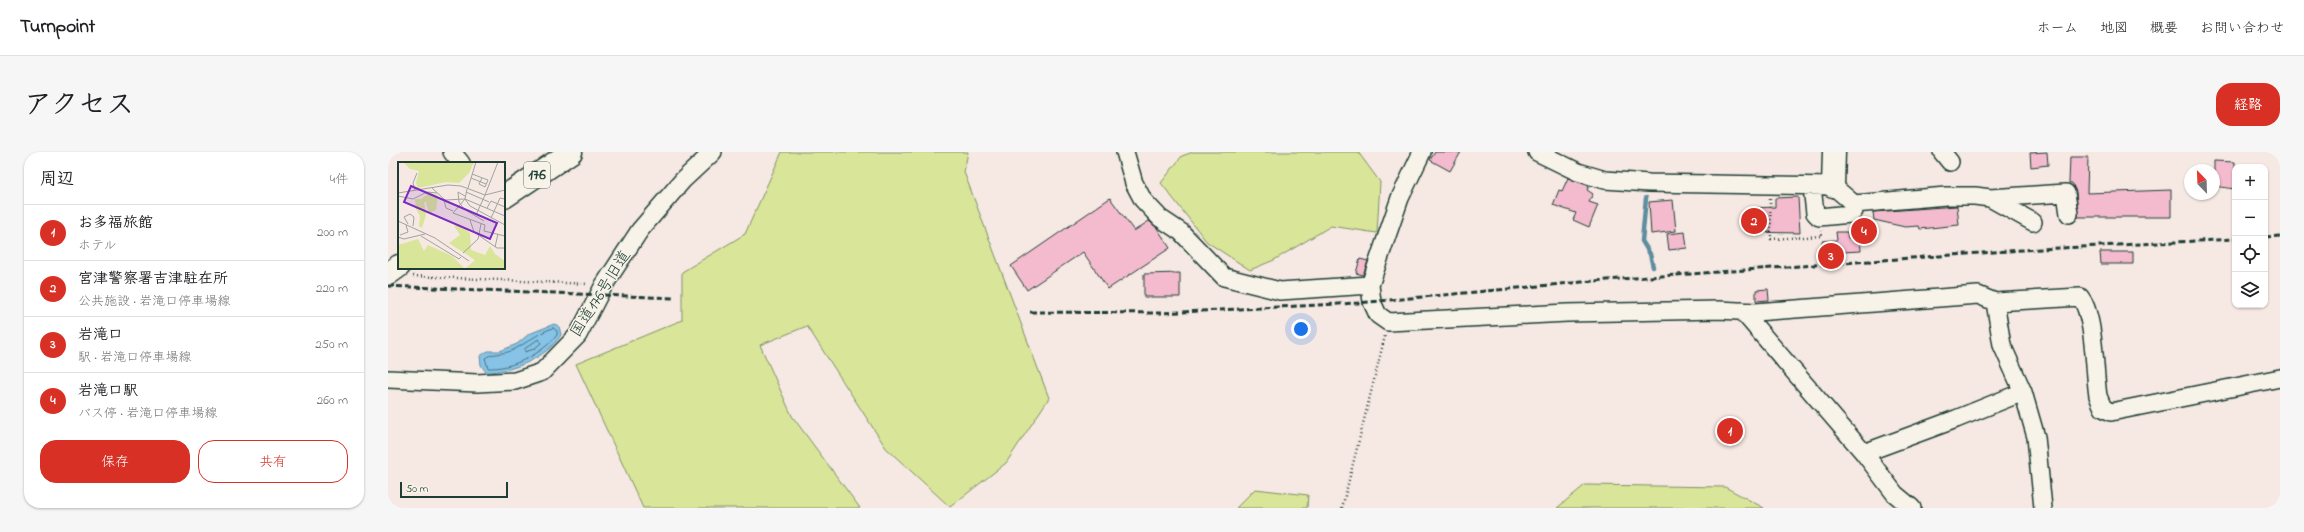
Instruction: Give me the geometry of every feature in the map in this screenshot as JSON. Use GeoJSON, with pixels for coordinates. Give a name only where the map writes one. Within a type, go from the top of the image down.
{"type":"FeatureCollection","features":[{"type":"Feature","properties":{"kind":"main road","name":"176"},"geometry":{"type":"LineString","coordinates":[[505,196],[571,152]]}},
{"type":"Feature","properties":{"kind":"main road"},"geometry":{"type":"LineString","coordinates":[[1823,186],[1834,152]]}},
{"type":"Feature","properties":{"kind":"main road"},"geometry":{"type":"LineString","coordinates":[[388,274],[404,271]]}},
{"type":"Feature","properties":{"kind":"street"},"geometry":{"type":"LineString","coordinates":[[452,152],[460,162]]}},
{"type":"Feature","properties":{"kind":"street","name":"国道176号旧道"},"geometry":{"type":"LineString","coordinates":[[388,379],[477,384],[515,381],[542,372],[578,335],[604,285],[640,230],[683,180],[713,152]]}},
{"type":"Feature","properties":{"kind":"street"},"geometry":{"type":"LineString","coordinates":[[1125,152],[1134,184],[1143,200],[1160,218],[1180,232],[1224,277],[1280,291],[1370,285]]}},
{"type":"Feature","properties":{"kind":"street"},"geometry":{"type":"LineString","coordinates":[[1422,152],[1400,198],[1370,285],[1372,302],[1378,315],[1388,322],[1567,313],[1756,312],[1799,310],[1978,295],[1995,302],[2080,297],[2086,304],[2090,317],[2098,396],[2104,408],[2111,412],[2280,378]]}},
{"type":"Feature","properties":{"kind":"street"},"geometry":{"type":"LineString","coordinates":[[1537,152],[1578,172],[1605,180],[1649,183],[1823,186],[1854,204],[1946,196],[1990,198],[2066,193],[2069,214]]}},
{"type":"Feature","properties":{"kind":"street"},"geometry":{"type":"LineString","coordinates":[[1823,186],[1815,213],[1819,217],[1851,214],[1854,211],[1854,204]]}},
{"type":"Feature","properties":{"kind":"street"},"geometry":{"type":"LineString","coordinates":[[1990,198],[2033,222]]}},
{"type":"Feature","properties":{"kind":"street"},"geometry":{"type":"LineString","coordinates":[[1995,302],[2002,345],[2023,392],[2036,437],[2043,508]]}},
{"type":"Feature","properties":{"kind":"street"},"geometry":{"type":"LineString","coordinates":[[1742,311],[1864,453],[1895,494],[1912,508]]}},
{"type":"Feature","properties":{"kind":"street"},"geometry":{"type":"LineString","coordinates":[[1864,453],[1956,420],[2023,392]]}},
{"type":"Feature","properties":{"kind":"path"},"geometry":{"type":"LineString","coordinates":[[404,271],[604,285]]}},
{"type":"Feature","properties":{"kind":"path"},"geometry":{"type":"LineString","coordinates":[[1342,508],[1388,322]]}},
{"type":"Feature","properties":{"kind":"green space"},"geometry":{"type":"Polygon","coordinates":[[[782,152],[968,152],[964,172],[1049,398],[1006,463],[950,507],[886,448],[807,326],[760,345],[792,416],[860,508],[643,508],[576,364],[682,320],[682,272],[745,234],[782,152]]]}},
{"type":"Feature","properties":{"kind":"green space"},"geometry":{"type":"Polygon","coordinates":[[[1193,152],[1358,152],[1380,182],[1377,233],[1331,226],[1274,260],[1250,270],[1207,242],[1161,183],[1182,156],[1193,152]]]}},
{"type":"Feature","properties":{"kind":"green space"},"geometry":{"type":"Polygon","coordinates":[[[1585,485],[1725,487],[1764,508],[1557,508],[1585,485]]]}},
{"type":"Feature","properties":{"kind":"green space"},"geometry":{"type":"Polygon","coordinates":[[[1255,489],[1308,495],[1307,508],[1236,508],[1255,489]]]}},
{"type":"Feature","properties":{"kind":"water"},"geometry":{"type":"Polygon","coordinates":[[[554,324],[559,326],[561,335],[555,343],[538,357],[518,366],[496,371],[486,372],[481,365],[480,356],[488,351],[500,351],[517,344],[529,334],[554,324]]]}},
{"type":"Feature","properties":{"kind":"building"},"geometry":{"type":"Polygon","coordinates":[[[1435,152],[1461,152],[1450,171],[1430,160],[1435,152]]]}},
{"type":"Feature","properties":{"kind":"building"},"geometry":{"type":"Polygon","coordinates":[[[2047,152],[2048,165],[2031,167],[2030,153],[2047,152]]]}},
{"type":"Feature","properties":{"kind":"building"},"geometry":{"type":"Polygon","coordinates":[[[2070,157],[2088,157],[2087,193],[2171,190],[2171,217],[2078,217],[2076,192],[2072,183],[2069,183],[2070,157]]]}},
{"type":"Feature","properties":{"kind":"building"},"geometry":{"type":"Polygon","coordinates":[[[2214,161],[2235,162],[2235,164],[2232,164],[2232,189],[2220,187],[2220,164],[2214,164],[2214,161]]]}},
{"type":"Feature","properties":{"kind":"building"},"geometry":{"type":"Polygon","coordinates":[[[1568,178],[1589,186],[1587,190],[1593,194],[1589,202],[1598,205],[1589,227],[1573,220],[1576,213],[1553,205],[1559,190],[1562,191],[1568,178]]]}},
{"type":"Feature","properties":{"kind":"building"},"geometry":{"type":"Polygon","coordinates":[[[1798,197],[1800,233],[1744,232],[1744,217],[1754,216],[1754,208],[1775,207],[1775,198],[1798,197]]]}},
{"type":"Feature","properties":{"kind":"building"},"geometry":{"type":"Polygon","coordinates":[[[1110,198],[1134,231],[1149,221],[1157,228],[1170,248],[1108,289],[1083,252],[1027,290],[1011,266],[1110,198]]]}},
{"type":"Feature","properties":{"kind":"building"},"geometry":{"type":"Polygon","coordinates":[[[1673,200],[1676,231],[1651,234],[1649,202],[1673,200]]]}},
{"type":"Feature","properties":{"kind":"building"},"geometry":{"type":"Polygon","coordinates":[[[1957,206],[1959,225],[1920,229],[1919,226],[1905,227],[1874,220],[1873,212],[1957,206]]]}},
{"type":"Feature","properties":{"kind":"building"},"geometry":{"type":"Polygon","coordinates":[[[1685,232],[1687,248],[1669,250],[1667,234],[1685,232]]]}},
{"type":"Feature","properties":{"kind":"building"},"geometry":{"type":"Polygon","coordinates":[[[1836,232],[1847,232],[1848,238],[1860,237],[1861,251],[1823,253],[1822,241],[1837,240],[1836,232]]]}},
{"type":"Feature","properties":{"kind":"building"},"geometry":{"type":"Polygon","coordinates":[[[2100,252],[2133,252],[2133,264],[2101,264],[2100,252]]]}},
{"type":"Feature","properties":{"kind":"building"},"geometry":{"type":"Polygon","coordinates":[[[1360,259],[1368,261],[1363,275],[1356,273],[1360,259]]]}},
{"type":"Feature","properties":{"kind":"building"},"geometry":{"type":"Polygon","coordinates":[[[1180,273],[1180,297],[1144,297],[1144,274],[1180,273]]]}},
{"type":"Feature","properties":{"kind":"building"},"geometry":{"type":"Polygon","coordinates":[[[1768,289],[1769,300],[1756,301],[1756,290],[1768,289]]]}},
{"type":"Feature","properties":{"kind":"waterway"},"geometry":{"type":"LineString","coordinates":[[1646,198],[1642,241],[1650,254],[1653,267]]}},
{"type":"Feature","properties":{"kind":"railway"},"geometry":{"type":"LineString","coordinates":[[2268,237],[2280,236]]}},
{"type":"Feature","properties":{"kind":"railway"},"geometry":{"type":"LineString","coordinates":[[1030,312],[1161,313],[1358,303],[1593,281],[2022,250],[2232,239]]}},
{"type":"Feature","properties":{"kind":"railway"},"geometry":{"type":"LineString","coordinates":[[388,286],[673,298]]}},
{"type":"Feature","properties":{"kind":"place","name":"宮津警察署吉津駐在所"},"geometry":{"type":"Point","coordinates":[1754,221]}},
{"type":"Feature","properties":{"kind":"place","name":"岩滝口駅"},"geometry":{"type":"Point","coordinates":[1864,231]}},
{"type":"Feature","properties":{"kind":"place","name":"岩滝口"},"geometry":{"type":"Point","coordinates":[1831,256]}},
{"type":"Feature","properties":{"kind":"place","name":"お多福旅館"},"geometry":{"type":"Point","coordinates":[1730,431]}}]}
